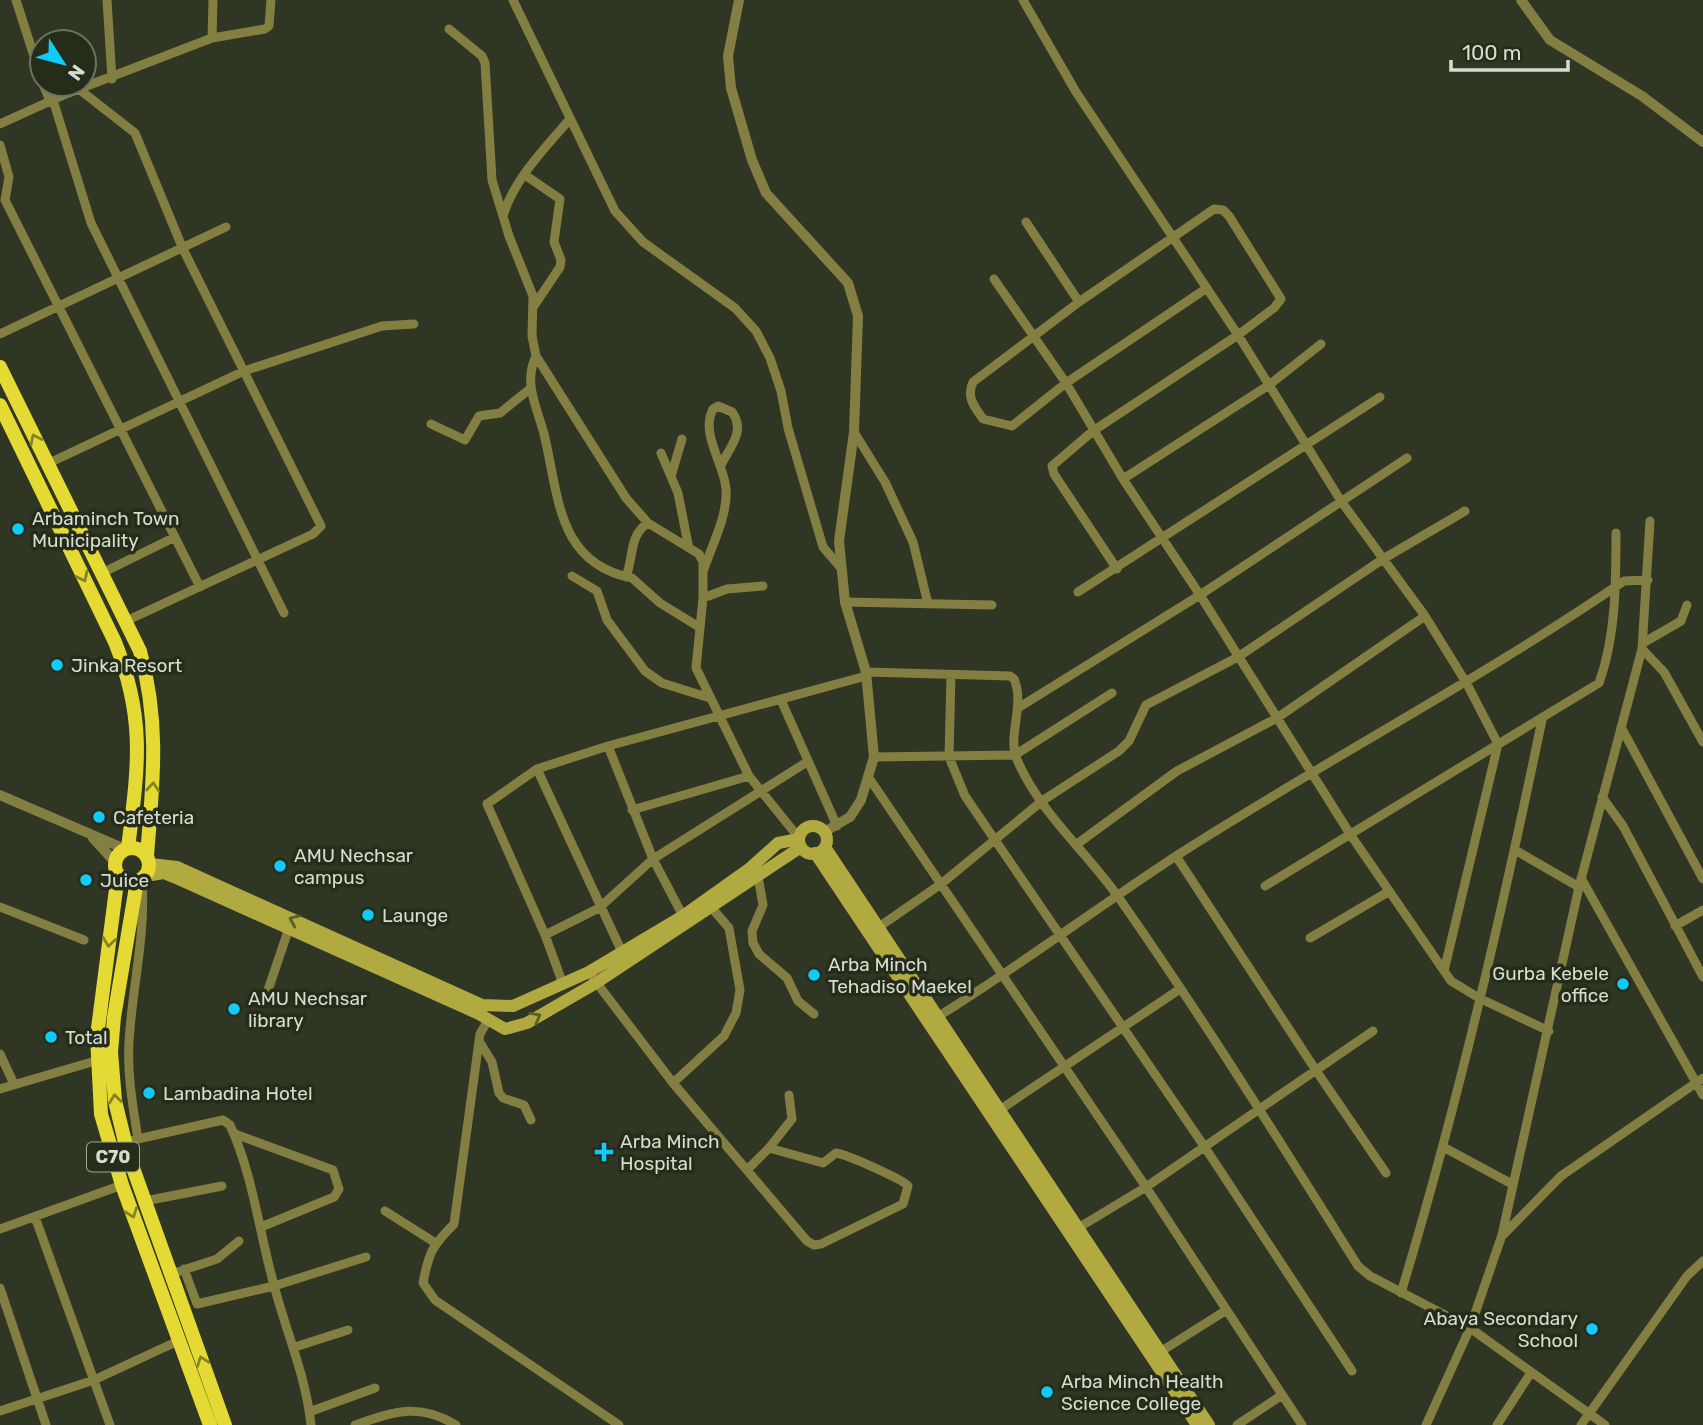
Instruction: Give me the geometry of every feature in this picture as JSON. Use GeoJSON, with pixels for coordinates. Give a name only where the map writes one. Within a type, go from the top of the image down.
{"type":"FeatureCollection","features":[{"type":"Feature","properties":{"kind":"highway","name":"C70"},"geometry":{"type":"LineString","coordinates":[[0,367],[126,621],[140,651],[150,685],[156,758],[144,871],[114,1017],[112,1058],[115,1101],[131,1140],[145,1201],[178,1272],[225,1425]]}},
{"type":"Feature","properties":{"kind":"highway","name":"C70"},"geometry":{"type":"LineString","coordinates":[[0,405],[72,552],[130,681],[139,748],[126,848],[117,868],[96,1060],[101,1114],[122,1185],[210,1425]]}},
{"type":"Feature","properties":{"kind":"highway"},"geometry":{"type":"LineString","coordinates":[[72,552],[88,545]]}},
{"type":"Feature","properties":{"kind":"highway"},"geometry":{"type":"LineString","coordinates":[[117,868],[126,881],[144,871],[139,848],[126,848]]}},
{"type":"Feature","properties":{"kind":"main road"},"geometry":{"type":"LineString","coordinates":[[430,988],[481,1004],[495,1007],[513,1006],[563,984],[592,977],[758,876],[800,842],[808,827],[817,827],[824,832],[820,850],[1197,1425]]}},
{"type":"Feature","properties":{"kind":"main road"},"geometry":{"type":"LineString","coordinates":[[144,871],[177,867],[430,988],[505,1029],[527,1023],[622,952],[682,916],[749,869],[778,844],[800,842],[820,850],[876,929],[931,1020],[998,1111],[1209,1425]]}},
{"type":"Feature","properties":{"kind":"main road"},"geometry":{"type":"LineString","coordinates":[[144,871],[164,873],[288,930],[399,973]]}},
{"type":"Feature","properties":{"kind":"street"},"geometry":{"type":"LineString","coordinates":[[16,0],[28,37]]}},
{"type":"Feature","properties":{"kind":"street"},"geometry":{"type":"LineString","coordinates":[[107,0],[111,79]]}},
{"type":"Feature","properties":{"kind":"street"},"geometry":{"type":"LineString","coordinates":[[212,38],[213,0]]}},
{"type":"Feature","properties":{"kind":"street"},"geometry":{"type":"LineString","coordinates":[[98,83],[212,38],[265,29],[269,26],[271,0]]}},
{"type":"Feature","properties":{"kind":"street"},"geometry":{"type":"LineString","coordinates":[[513,0],[615,211],[643,242],[735,308],[757,331],[770,358],[823,547],[841,568]]}},
{"type":"Feature","properties":{"kind":"street"},"geometry":{"type":"LineString","coordinates":[[739,0],[728,56],[731,88],[752,160],[766,193],[848,283],[858,331],[854,432],[839,541],[845,602],[866,674],[874,757],[861,800],[850,817],[824,832]]}},
{"type":"Feature","properties":{"kind":"street"},"geometry":{"type":"LineString","coordinates":[[1023,0],[1076,92],[1175,237],[1340,501],[1425,616],[1467,684],[1498,744],[1444,971]]}},
{"type":"Feature","properties":{"kind":"street"},"geometry":{"type":"LineString","coordinates":[[1521,0],[1550,40],[1642,96],[1703,142]]}},
{"type":"Feature","properties":{"kind":"street"},"geometry":{"type":"LineString","coordinates":[[449,29],[482,56],[485,63],[488,77],[489,157],[502,218],[529,282],[534,307],[531,336],[536,356],[626,498],[648,523],[665,535],[688,544]]}},
{"type":"Feature","properties":{"kind":"street"},"geometry":{"type":"LineString","coordinates":[[50,98],[91,223],[260,558],[284,613]]}},
{"type":"Feature","properties":{"kind":"street"},"geometry":{"type":"LineString","coordinates":[[0,110],[2,123],[58,98]]}},
{"type":"Feature","properties":{"kind":"street"},"geometry":{"type":"LineString","coordinates":[[91,98],[135,134],[183,249],[321,526],[313,534],[126,621]]}},
{"type":"Feature","properties":{"kind":"street"},"geometry":{"type":"LineString","coordinates":[[502,218],[506,205],[526,175],[570,120]]}},
{"type":"Feature","properties":{"kind":"street"},"geometry":{"type":"LineString","coordinates":[[0,145],[9,177],[5,200],[200,587]]}},
{"type":"Feature","properties":{"kind":"street"},"geometry":{"type":"LineString","coordinates":[[526,175],[560,199],[554,243],[561,260],[560,267],[534,307]]}},
{"type":"Feature","properties":{"kind":"street"},"geometry":{"type":"LineString","coordinates":[[1117,569],[1054,474],[1052,466],[1093,431],[1238,335],[1281,299],[1229,216],[1223,210],[1214,209],[1032,336],[973,382],[970,390],[971,401],[983,419],[1012,426],[1066,383],[1206,288]]}},
{"type":"Feature","properties":{"kind":"street"},"geometry":{"type":"LineString","coordinates":[[1027,222],[1079,302]]}},
{"type":"Feature","properties":{"kind":"street"},"geometry":{"type":"LineString","coordinates":[[0,334],[226,227]]}},
{"type":"Feature","properties":{"kind":"street"},"geometry":{"type":"LineString","coordinates":[[994,279],[1066,383],[1123,479],[1200,595],[1350,834],[1451,981],[1479,998],[1549,1031]]}},
{"type":"Feature","properties":{"kind":"street"},"geometry":{"type":"LineString","coordinates":[[47,464],[120,427],[244,371],[382,326],[414,324]]}},
{"type":"Feature","properties":{"kind":"street"},"geometry":{"type":"LineString","coordinates":[[1123,479],[1269,385],[1321,344]]}},
{"type":"Feature","properties":{"kind":"street"},"geometry":{"type":"LineString","coordinates":[[536,356],[531,366],[530,388],[545,435],[549,468],[563,520],[578,547],[590,559],[621,578],[632,578],[660,603],[699,627]]}},
{"type":"Feature","properties":{"kind":"street"},"geometry":{"type":"LineString","coordinates":[[431,424],[465,440],[479,416],[500,413],[530,388]]}},
{"type":"Feature","properties":{"kind":"street"},"geometry":{"type":"LineString","coordinates":[[1078,592],[1307,447],[1380,397]]}},
{"type":"Feature","properties":{"kind":"street"},"geometry":{"type":"LineString","coordinates":[[702,577],[726,490],[709,424],[713,409],[718,406],[732,412],[738,425],[738,433],[720,465]]}},
{"type":"Feature","properties":{"kind":"street"},"geometry":{"type":"LineString","coordinates":[[854,432],[885,482],[913,542],[928,604]]}},
{"type":"Feature","properties":{"kind":"street"},"geometry":{"type":"LineString","coordinates":[[672,473],[682,439]]}},
{"type":"Feature","properties":{"kind":"street"},"geometry":{"type":"LineString","coordinates":[[662,453],[672,473],[688,544],[703,562],[703,598],[696,668],[749,776],[800,842]]}},
{"type":"Feature","properties":{"kind":"street"},"geometry":{"type":"LineString","coordinates":[[1018,708],[1200,595],[1407,458]]}},
{"type":"Feature","properties":{"kind":"street"},"geometry":{"type":"LineString","coordinates":[[876,929],[941,884],[1042,800],[1119,751],[1133,734],[1146,705],[1238,657],[1383,559],[1465,511]]}},
{"type":"Feature","properties":{"kind":"street"},"geometry":{"type":"LineString","coordinates":[[1426,1425],[1470,1328],[1502,1236],[1580,882],[1642,646],[1650,522]]}},
{"type":"Feature","properties":{"kind":"street"},"geometry":{"type":"LineString","coordinates":[[626,576],[636,534],[639,527],[648,523]]}},
{"type":"Feature","properties":{"kind":"street"},"geometry":{"type":"LineString","coordinates":[[1265,886],[1599,683],[1606,665],[1616,587],[1616,533]]}},
{"type":"Feature","properties":{"kind":"street"},"geometry":{"type":"LineString","coordinates":[[102,573],[175,537]]}},
{"type":"Feature","properties":{"kind":"street"},"geometry":{"type":"LineString","coordinates":[[572,576],[597,591],[607,620],[645,671],[662,683],[710,698]]}},
{"type":"Feature","properties":{"kind":"street"},"geometry":{"type":"LineString","coordinates":[[931,1020],[1177,856],[1311,773],[1467,684],[1624,581],[1648,580]]}},
{"type":"Feature","properties":{"kind":"street"},"geometry":{"type":"LineString","coordinates":[[703,598],[727,589],[763,586]]}},
{"type":"Feature","properties":{"kind":"street"},"geometry":{"type":"LineString","coordinates":[[845,602],[992,605]]}},
{"type":"Feature","properties":{"kind":"street"},"geometry":{"type":"LineString","coordinates":[[1642,646],[1681,621],[1687,605]]}},
{"type":"Feature","properties":{"kind":"street"},"geometry":{"type":"LineString","coordinates":[[1077,844],[1177,771],[1277,718],[1425,616]]}},
{"type":"Feature","properties":{"kind":"street"},"geometry":{"type":"LineString","coordinates":[[1642,646],[1664,672],[1703,742]]}},
{"type":"Feature","properties":{"kind":"street"},"geometry":{"type":"LineString","coordinates":[[563,984],[545,935],[488,804],[537,769],[608,746],[780,701],[866,674],[1010,676],[1016,682],[1018,708],[1015,755],[1042,800],[1118,896],[1258,1107],[1358,1266],[1401,1293],[1470,1328],[1530,1374],[1605,1425]]}},
{"type":"Feature","properties":{"kind":"street"},"geometry":{"type":"LineString","coordinates":[[951,675],[949,757],[965,796],[1204,1146],[1352,1371]]}},
{"type":"Feature","properties":{"kind":"street"},"geometry":{"type":"LineString","coordinates":[[874,757],[1015,755],[1112,693]]}},
{"type":"Feature","properties":{"kind":"street"},"geometry":{"type":"LineString","coordinates":[[780,701],[837,826]]}},
{"type":"Feature","properties":{"kind":"street"},"geometry":{"type":"LineString","coordinates":[[1401,1293],[1445,1148],[1515,850],[1542,720]]}},
{"type":"Feature","properties":{"kind":"street"},"geometry":{"type":"LineString","coordinates":[[1621,727],[1703,879]]}},
{"type":"Feature","properties":{"kind":"street"},"geometry":{"type":"LineString","coordinates":[[608,746],[653,859],[682,916]]}},
{"type":"Feature","properties":{"kind":"street"},"geometry":{"type":"LineString","coordinates":[[545,935],[599,908],[653,859],[807,762]]}},
{"type":"Feature","properties":{"kind":"street"},"geometry":{"type":"LineString","coordinates":[[537,769],[599,908],[622,952]]}},
{"type":"Feature","properties":{"kind":"street"},"geometry":{"type":"LineString","coordinates":[[632,810],[749,776]]}},
{"type":"Feature","properties":{"kind":"street"},"geometry":{"type":"LineString","coordinates":[[869,778],[1146,1187],[1302,1425]]}},
{"type":"Feature","properties":{"kind":"street"},"geometry":{"type":"LineString","coordinates":[[0,795],[126,848]]}},
{"type":"Feature","properties":{"kind":"street"},"geometry":{"type":"LineString","coordinates":[[1602,797],[1623,826],[1703,977]]}},
{"type":"Feature","properties":{"kind":"street"},"geometry":{"type":"LineString","coordinates":[[89,833],[117,868]]}},
{"type":"Feature","properties":{"kind":"street"},"geometry":{"type":"LineString","coordinates":[[1515,850],[1580,882],[1700,1080],[1703,1095]]}},
{"type":"Feature","properties":{"kind":"street"},"geometry":{"type":"LineString","coordinates":[[1177,856],[1315,1069],[1387,1172]]}},
{"type":"Feature","properties":{"kind":"street"},"geometry":{"type":"LineString","coordinates":[[144,871],[141,942],[129,1044],[131,1140],[223,1120],[230,1125],[261,1227],[274,1286],[295,1347],[310,1425]]}},
{"type":"Feature","properties":{"kind":"street"},"geometry":{"type":"LineString","coordinates":[[758,876],[763,905],[752,931],[753,943],[759,954],[787,978],[798,1001],[814,1014]]}},
{"type":"Feature","properties":{"kind":"street"},"geometry":{"type":"LineString","coordinates":[[1310,938],[1388,892]]}},
{"type":"Feature","properties":{"kind":"street"},"geometry":{"type":"LineString","coordinates":[[0,906],[83,940]]}},
{"type":"Feature","properties":{"kind":"street"},"geometry":{"type":"LineString","coordinates":[[673,1083],[724,1035],[736,1013],[740,990],[729,928],[711,907]]}},
{"type":"Feature","properties":{"kind":"street"},"geometry":{"type":"LineString","coordinates":[[1675,926],[1703,910]]}},
{"type":"Feature","properties":{"kind":"street"},"geometry":{"type":"LineString","coordinates":[[265,999],[288,930]]}},
{"type":"Feature","properties":{"kind":"street"},"geometry":{"type":"LineString","coordinates":[[592,977],[673,1083],[807,1241],[814,1245],[903,1204],[908,1186],[898,1177],[875,1171],[843,1154],[836,1153],[823,1163],[769,1149]]}},
{"type":"Feature","properties":{"kind":"street"},"geometry":{"type":"LineString","coordinates":[[998,1111],[1180,989]]}},
{"type":"Feature","properties":{"kind":"street"},"geometry":{"type":"LineString","coordinates":[[488,1020],[480,1034],[481,1044],[454,1224],[434,1242],[429,1252],[423,1283],[435,1300],[619,1425]]}},
{"type":"Feature","properties":{"kind":"street"},"geometry":{"type":"LineString","coordinates":[[1078,1228],[1146,1187],[1258,1107],[1373,1031]]}},
{"type":"Feature","properties":{"kind":"street"},"geometry":{"type":"LineString","coordinates":[[481,1044],[492,1062],[499,1093],[503,1098],[524,1105],[531,1120]]}},
{"type":"Feature","properties":{"kind":"street"},"geometry":{"type":"LineString","coordinates":[[0,1054],[14,1084]]}},
{"type":"Feature","properties":{"kind":"street"},"geometry":{"type":"LineString","coordinates":[[0,1089],[96,1060],[112,1058]]}},
{"type":"Feature","properties":{"kind":"street"},"geometry":{"type":"LineString","coordinates":[[1502,1236],[1561,1176],[1700,1080]]}},
{"type":"Feature","properties":{"kind":"street"},"geometry":{"type":"LineString","coordinates":[[747,1170],[769,1149],[792,1119],[789,1096]]}},
{"type":"Feature","properties":{"kind":"street"},"geometry":{"type":"LineString","coordinates":[[234,1134],[333,1170],[337,1177],[339,1189],[334,1197],[261,1227]]}},
{"type":"Feature","properties":{"kind":"street"},"geometry":{"type":"LineString","coordinates":[[1445,1148],[1512,1184]]}},
{"type":"Feature","properties":{"kind":"street"},"geometry":{"type":"LineString","coordinates":[[0,1229],[122,1185]]}},
{"type":"Feature","properties":{"kind":"street"},"geometry":{"type":"LineString","coordinates":[[145,1201],[222,1186]]}},
{"type":"Feature","properties":{"kind":"street"},"geometry":{"type":"LineString","coordinates":[[385,1211],[434,1242]]}},
{"type":"Feature","properties":{"kind":"street"},"geometry":{"type":"LineString","coordinates":[[35,1217],[110,1425]]}},
{"type":"Feature","properties":{"kind":"street"},"geometry":{"type":"LineString","coordinates":[[239,1241],[216,1259],[178,1272],[197,1304],[274,1286],[366,1256]]}},
{"type":"Feature","properties":{"kind":"street"},"geometry":{"type":"LineString","coordinates":[[1581,1425],[1686,1276],[1703,1261]]}},
{"type":"Feature","properties":{"kind":"street"},"geometry":{"type":"LineString","coordinates":[[0,1288],[46,1425]]}},
{"type":"Feature","properties":{"kind":"street"},"geometry":{"type":"LineString","coordinates":[[1160,1352],[1225,1311]]}},
{"type":"Feature","properties":{"kind":"street"},"geometry":{"type":"LineString","coordinates":[[295,1347],[348,1330]]}},
{"type":"Feature","properties":{"kind":"street"},"geometry":{"type":"LineString","coordinates":[[0,1410],[94,1380],[178,1341]]}},
{"type":"Feature","properties":{"kind":"street"},"geometry":{"type":"LineString","coordinates":[[1497,1425],[1530,1374]]}},
{"type":"Feature","properties":{"kind":"street"},"geometry":{"type":"LineString","coordinates":[[309,1412],[375,1388]]}},
{"type":"Feature","properties":{"kind":"street"},"geometry":{"type":"LineString","coordinates":[[1237,1425],[1282,1395]]}},
{"type":"Feature","properties":{"kind":"street"},"geometry":{"type":"LineString","coordinates":[[355,1425],[391,1413],[425,1410],[456,1425]]}},
{"type":"Feature","properties":{"kind":"place","name":"Arbaminch Town Municipality"},"geometry":{"type":"Point","coordinates":[18,529]}},
{"type":"Feature","properties":{"kind":"place","name":"Jinka Resort"},"geometry":{"type":"Point","coordinates":[57,665]}},
{"type":"Feature","properties":{"kind":"place","name":"Cafeteria"},"geometry":{"type":"Point","coordinates":[99,817]}},
{"type":"Feature","properties":{"kind":"place","name":"AMU Nechsar campus"},"geometry":{"type":"Point","coordinates":[280,866]}},
{"type":"Feature","properties":{"kind":"place","name":"Juice"},"geometry":{"type":"Point","coordinates":[86,880]}},
{"type":"Feature","properties":{"kind":"place","name":"Launge"},"geometry":{"type":"Point","coordinates":[368,915]}},
{"type":"Feature","properties":{"kind":"place","name":"Arba Minch Tehadiso Maekel"},"geometry":{"type":"Point","coordinates":[814,975]}},
{"type":"Feature","properties":{"kind":"place","name":"Gurba Kebele office"},"geometry":{"type":"Point","coordinates":[1623,984]}},
{"type":"Feature","properties":{"kind":"place","name":"AMU Nechsar library"},"geometry":{"type":"Point","coordinates":[234,1009]}},
{"type":"Feature","properties":{"kind":"place","name":"Total"},"geometry":{"type":"Point","coordinates":[51,1037]}},
{"type":"Feature","properties":{"kind":"place","name":"Lambadina Hotel"},"geometry":{"type":"Point","coordinates":[149,1093]}},
{"type":"Feature","properties":{"kind":"place","name":"Arba Minch Hospital"},"geometry":{"type":"Point","coordinates":[604,1152]}},
{"type":"Feature","properties":{"kind":"place","name":"Abaya Secondary School"},"geometry":{"type":"Point","coordinates":[1592,1329]}},
{"type":"Feature","properties":{"kind":"place","name":"Arba Minch Health Science College"},"geometry":{"type":"Point","coordinates":[1047,1392]}}]}
